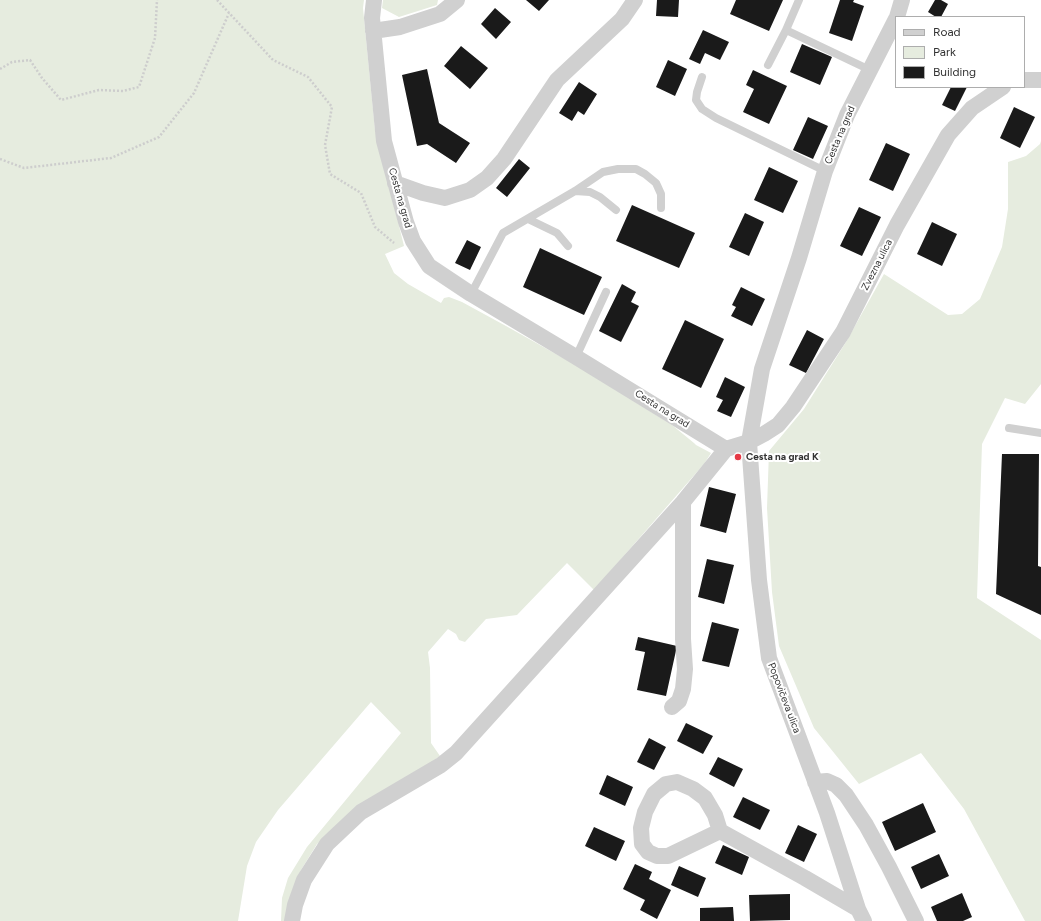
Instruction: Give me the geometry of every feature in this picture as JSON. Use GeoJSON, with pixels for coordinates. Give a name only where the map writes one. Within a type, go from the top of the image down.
{"type":"FeatureCollection","features":[{"type":"Feature","properties":{"kind":"street","name":"Cesta na grad"},"geometry":{"type":"LineString","coordinates":[[374,0],[372,18],[384,141],[406,222],[413,241],[429,266],[471,294],[726,449]]}},
{"type":"Feature","properties":{"kind":"street"},"geometry":{"type":"LineString","coordinates":[[373,30],[400,27],[440,14],[457,0]]}},
{"type":"Feature","properties":{"kind":"street"},"geometry":{"type":"LineString","coordinates":[[395,183],[422,193],[445,198],[470,190],[488,178],[504,159],[556,80],[622,19],[635,0]]}},
{"type":"Feature","properties":{"kind":"street","name":"Cesta na grad"},"geometry":{"type":"LineString","coordinates":[[897,16],[902,0]]}},
{"type":"Feature","properties":{"kind":"street","name":"Cesta na grad"},"geometry":{"type":"LineString","coordinates":[[749,442],[762,369],[799,258],[825,171],[847,115],[895,20]]}},
{"type":"Feature","properties":{"kind":"street"},"geometry":{"type":"LineString","coordinates":[[1025,80],[1041,80]]}},
{"type":"Feature","properties":{"kind":"street","name":"Zvezna ulica"},"geometry":{"type":"LineString","coordinates":[[749,442],[778,425],[793,407],[844,332],[897,225],[948,135],[972,108],[1002,88]]}},
{"type":"Feature","properties":{"kind":"street"},"geometry":{"type":"LineString","coordinates":[[292,921],[295,905],[304,880],[327,844],[361,812],[441,765],[456,753],[683,502],[726,449],[749,442]]}},
{"type":"Feature","properties":{"kind":"street","name":"Popovičeva ulica"},"geometry":{"type":"LineString","coordinates":[[749,442],[759,580],[769,658],[815,782],[861,915]]}},
{"type":"Feature","properties":{"kind":"street"},"geometry":{"type":"LineString","coordinates":[[672,707],[678,701],[683,690],[685,669],[683,638],[683,502]]}},
{"type":"Feature","properties":{"kind":"street"},"geometry":{"type":"LineString","coordinates":[[720,831],[668,856],[657,856],[648,852],[642,844],[641,828],[645,812],[654,794],[666,784],[677,782],[693,789],[705,798],[715,815],[720,831],[805,878],[861,915]]}},
{"type":"Feature","properties":{"kind":"street"},"geometry":{"type":"LineString","coordinates":[[815,782],[827,782],[836,785],[846,795],[869,831],[916,921]]}},
{"type":"Feature","properties":{"kind":"lane"},"geometry":{"type":"LineString","coordinates":[[768,64],[786,30],[799,0]]}},
{"type":"Feature","properties":{"kind":"lane"},"geometry":{"type":"LineString","coordinates":[[786,30],[870,70]]}},
{"type":"Feature","properties":{"kind":"lane"},"geometry":{"type":"LineString","coordinates":[[702,78],[696,100],[702,109],[716,118],[825,171]]}},
{"type":"Feature","properties":{"kind":"lane"},"geometry":{"type":"LineString","coordinates":[[471,294],[503,233],[603,172],[618,169],[636,169],[645,174],[656,183],[661,194],[661,208]]}},
{"type":"Feature","properties":{"kind":"lane"},"geometry":{"type":"LineString","coordinates":[[575,190],[590,192],[600,197],[616,210]]}},
{"type":"Feature","properties":{"kind":"lane"},"geometry":{"type":"LineString","coordinates":[[528,219],[557,233],[568,246]]}},
{"type":"Feature","properties":{"kind":"lane"},"geometry":{"type":"LineString","coordinates":[[576,357],[606,292]]}},
{"type":"Feature","properties":{"kind":"lane"},"geometry":{"type":"LineString","coordinates":[[1009,428],[1041,433]]}},
{"type":"Feature","properties":{"kind":"path"},"geometry":{"type":"LineString","coordinates":[[0,69],[12,62],[30,60],[42,78],[62,100],[99,90],[123,91],[139,86],[155,38],[157,0]]}},
{"type":"Feature","properties":{"kind":"path"},"geometry":{"type":"LineString","coordinates":[[217,0],[273,60],[308,77],[332,108],[325,145],[330,174],[361,192],[375,227],[397,246]]}},
{"type":"Feature","properties":{"kind":"path"},"geometry":{"type":"LineString","coordinates":[[0,159],[24,168],[111,158],[158,137],[194,93],[229,12]]}},
{"type":"Feature","properties":{"kind":"green space"},"geometry":{"type":"Polygon","coordinates":[[[0,0],[364,0],[363,8],[375,130],[404,246],[385,254],[394,273],[408,284],[441,303],[444,298],[449,297],[462,302],[572,363],[672,425],[696,445],[711,453],[704,464],[594,590],[567,563],[517,615],[486,619],[465,642],[459,640],[456,634],[448,629],[428,652],[430,668],[431,743],[440,756],[317,844],[301,870],[289,901],[287,921],[281,921],[282,898],[288,878],[307,847],[401,733],[371,702],[278,810],[256,842],[247,866],[238,921],[0,921],[0,0]]]}},
{"type":"Feature","properties":{"kind":"green space"},"geometry":{"type":"Polygon","coordinates":[[[383,0],[438,0],[437,5],[399,17],[382,8],[383,0]]]}},
{"type":"Feature","properties":{"kind":"green space"},"geometry":{"type":"Polygon","coordinates":[[[1041,141],[1041,384],[1025,404],[1005,398],[982,444],[977,598],[1041,640],[1041,921],[1025,921],[964,809],[921,753],[859,784],[814,728],[779,646],[772,592],[767,508],[769,451],[804,409],[846,342],[884,274],[948,315],[962,314],[980,299],[1002,247],[1008,209],[1008,162],[1026,156],[1040,144],[1041,141]]]}},
{"type":"Feature","properties":{"kind":"building"},"geometry":{"type":"Polygon","coordinates":[[[526,0],[549,0],[539,11],[526,0]]]}},
{"type":"Feature","properties":{"kind":"building"},"geometry":{"type":"Polygon","coordinates":[[[657,0],[679,0],[678,17],[656,16],[657,0]]]}},
{"type":"Feature","properties":{"kind":"building"},"geometry":{"type":"Polygon","coordinates":[[[736,0],[783,0],[769,31],[730,14],[736,0]]]}},
{"type":"Feature","properties":{"kind":"building"},"geometry":{"type":"Polygon","coordinates":[[[840,0],[854,0],[853,2],[864,6],[852,41],[829,33],[840,0]]]}},
{"type":"Feature","properties":{"kind":"building"},"geometry":{"type":"Polygon","coordinates":[[[935,0],[941,0],[948,4],[942,16],[934,16],[928,12],[935,0]]]}},
{"type":"Feature","properties":{"kind":"building"},"geometry":{"type":"Polygon","coordinates":[[[495,8],[511,22],[496,39],[481,24],[495,8]]]}},
{"type":"Feature","properties":{"kind":"building"},"geometry":{"type":"Polygon","coordinates":[[[703,30],[729,42],[720,60],[705,53],[700,64],[689,59],[703,30]]]}},
{"type":"Feature","properties":{"kind":"building"},"geometry":{"type":"Polygon","coordinates":[[[802,44],[832,57],[820,85],[790,72],[802,44]]]}},
{"type":"Feature","properties":{"kind":"building"},"geometry":{"type":"Polygon","coordinates":[[[461,46],[488,68],[470,89],[444,66],[461,46]]]}},
{"type":"Feature","properties":{"kind":"building"},"geometry":{"type":"Polygon","coordinates":[[[668,60],[687,69],[675,96],[656,87],[668,60]]]}},
{"type":"Feature","properties":{"kind":"building"},"geometry":{"type":"Polygon","coordinates":[[[427,69],[439,123],[470,143],[456,163],[427,144],[417,146],[402,75],[427,69]]]}},
{"type":"Feature","properties":{"kind":"building"},"geometry":{"type":"Polygon","coordinates":[[[753,70],[787,86],[769,124],[743,112],[754,89],[746,85],[753,70]]]}},
{"type":"Feature","properties":{"kind":"building"},"geometry":{"type":"Polygon","coordinates":[[[579,82],[597,94],[584,115],[578,111],[572,121],[559,113],[579,82]]]}},
{"type":"Feature","properties":{"kind":"building"},"geometry":{"type":"Polygon","coordinates":[[[950,88],[966,88],[955,111],[942,105],[950,88]]]}},
{"type":"Feature","properties":{"kind":"building"},"geometry":{"type":"Polygon","coordinates":[[[1014,107],[1035,117],[1020,148],[1000,138],[1014,107]]]}},
{"type":"Feature","properties":{"kind":"building"},"geometry":{"type":"Polygon","coordinates":[[[808,117],[828,126],[813,159],[793,150],[808,117]]]}},
{"type":"Feature","properties":{"kind":"building"},"geometry":{"type":"Polygon","coordinates":[[[886,143],[910,154],[893,191],[869,180],[886,143]]]}},
{"type":"Feature","properties":{"kind":"building"},"geometry":{"type":"Polygon","coordinates":[[[519,159],[530,168],[507,197],[496,188],[519,159]]]}},
{"type":"Feature","properties":{"kind":"building"},"geometry":{"type":"Polygon","coordinates":[[[769,167],[798,181],[783,213],[754,200],[769,167]]]}},
{"type":"Feature","properties":{"kind":"building"},"geometry":{"type":"Polygon","coordinates":[[[632,205],[695,233],[679,268],[616,241],[632,205]]]}},
{"type":"Feature","properties":{"kind":"building"},"geometry":{"type":"Polygon","coordinates":[[[859,207],[881,217],[862,256],[840,246],[859,207]]]}},
{"type":"Feature","properties":{"kind":"building"},"geometry":{"type":"Polygon","coordinates":[[[745,213],[764,222],[749,256],[729,247],[745,213]]]}},
{"type":"Feature","properties":{"kind":"building"},"geometry":{"type":"Polygon","coordinates":[[[932,222],[957,234],[942,266],[917,254],[932,222]]]}},
{"type":"Feature","properties":{"kind":"building"},"geometry":{"type":"Polygon","coordinates":[[[467,240],[481,247],[470,270],[455,263],[467,240]]]}},
{"type":"Feature","properties":{"kind":"building"},"geometry":{"type":"Polygon","coordinates":[[[540,248],[602,277],[584,315],[523,287],[540,248]]]}},
{"type":"Feature","properties":{"kind":"building"},"geometry":{"type":"Polygon","coordinates":[[[622,284],[636,292],[631,302],[639,306],[621,342],[599,331],[622,284]]]}},
{"type":"Feature","properties":{"kind":"building"},"geometry":{"type":"Polygon","coordinates":[[[741,287],[765,299],[752,326],[731,316],[736,307],[732,305],[741,287]]]}},
{"type":"Feature","properties":{"kind":"building"},"geometry":{"type":"Polygon","coordinates":[[[685,320],[724,339],[701,388],[662,369],[685,320]]]}},
{"type":"Feature","properties":{"kind":"building"},"geometry":{"type":"Polygon","coordinates":[[[807,330],[824,339],[806,373],[789,365],[807,330]]]}},
{"type":"Feature","properties":{"kind":"building"},"geometry":{"type":"Polygon","coordinates":[[[725,377],[745,387],[731,417],[717,411],[723,400],[716,397],[725,377]]]}},
{"type":"Feature","properties":{"kind":"building"},"geometry":{"type":"Polygon","coordinates":[[[1002,454],[1039,454],[1038,566],[1041,567],[1041,615],[996,594],[1002,454]]]}},
{"type":"Feature","properties":{"kind":"building"},"geometry":{"type":"Polygon","coordinates":[[[709,487],[736,494],[726,533],[700,526],[709,487]]]}},
{"type":"Feature","properties":{"kind":"building"},"geometry":{"type":"Polygon","coordinates":[[[707,559],[734,565],[724,604],[698,597],[707,559]]]}},
{"type":"Feature","properties":{"kind":"building"},"geometry":{"type":"Polygon","coordinates":[[[712,622],[739,629],[729,667],[702,661],[712,622]]]}},
{"type":"Feature","properties":{"kind":"building"},"geometry":{"type":"Polygon","coordinates":[[[638,637],[677,646],[666,696],[637,690],[645,652],[635,650],[638,637]]]}},
{"type":"Feature","properties":{"kind":"building"},"geometry":{"type":"Polygon","coordinates":[[[686,723],[713,736],[703,754],[677,741],[686,723]]]}},
{"type":"Feature","properties":{"kind":"building"},"geometry":{"type":"Polygon","coordinates":[[[649,738],[666,747],[654,770],[637,762],[649,738]]]}},
{"type":"Feature","properties":{"kind":"building"},"geometry":{"type":"Polygon","coordinates":[[[718,757],[743,769],[734,787],[709,774],[718,757]]]}},
{"type":"Feature","properties":{"kind":"building"},"geometry":{"type":"Polygon","coordinates":[[[607,775],[633,787],[625,806],[599,794],[607,775]]]}},
{"type":"Feature","properties":{"kind":"building"},"geometry":{"type":"Polygon","coordinates":[[[743,797],[770,810],[760,830],[733,817],[743,797]]]}},
{"type":"Feature","properties":{"kind":"building"},"geometry":{"type":"Polygon","coordinates":[[[923,803],[936,832],[895,851],[882,822],[923,803]]]}},
{"type":"Feature","properties":{"kind":"building"},"geometry":{"type":"Polygon","coordinates":[[[798,825],[817,834],[804,862],[785,853],[798,825]]]}},
{"type":"Feature","properties":{"kind":"building"},"geometry":{"type":"Polygon","coordinates":[[[594,827],[625,841],[616,861],[585,846],[594,827]]]}},
{"type":"Feature","properties":{"kind":"building"},"geometry":{"type":"Polygon","coordinates":[[[723,845],[749,857],[742,875],[715,863],[723,845]]]}},
{"type":"Feature","properties":{"kind":"building"},"geometry":{"type":"Polygon","coordinates":[[[939,854],[949,876],[921,889],[911,867],[939,854]]]}},
{"type":"Feature","properties":{"kind":"building"},"geometry":{"type":"Polygon","coordinates":[[[635,864],[652,872],[649,879],[671,890],[657,919],[640,910],[645,900],[623,889],[635,864]]]}},
{"type":"Feature","properties":{"kind":"building"},"geometry":{"type":"Polygon","coordinates":[[[679,866],[706,878],[698,897],[671,885],[679,866]]]}},
{"type":"Feature","properties":{"kind":"building"},"geometry":{"type":"Polygon","coordinates":[[[962,893],[972,917],[963,921],[937,921],[931,907],[962,893]]]}},
{"type":"Feature","properties":{"kind":"building"},"geometry":{"type":"Polygon","coordinates":[[[790,894],[790,920],[750,921],[749,895],[790,894]]]}},
{"type":"Feature","properties":{"kind":"building"},"geometry":{"type":"Polygon","coordinates":[[[733,907],[734,921],[700,921],[700,908],[733,907]]]}},
{"type":"Feature","properties":{"kind":"place","name":"Cesta na grad K"},"geometry":{"type":"Point","coordinates":[738,457]}}]}
